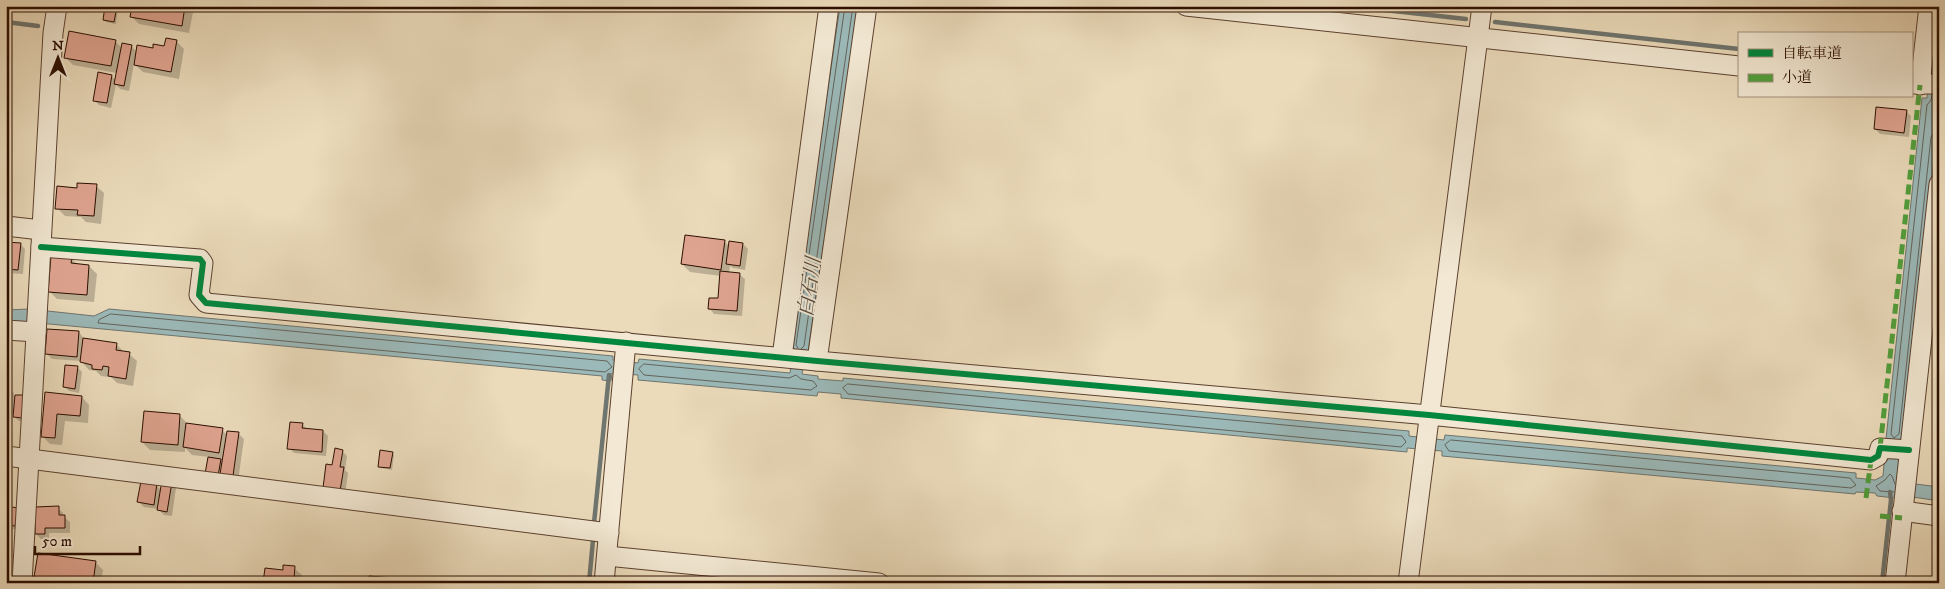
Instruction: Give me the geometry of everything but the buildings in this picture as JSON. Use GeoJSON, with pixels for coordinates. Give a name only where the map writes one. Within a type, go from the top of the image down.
{"type":"FeatureCollection","features":[{"type":"Feature","properties":{"kind":"street"},"geometry":{"type":"LineString","coordinates":[[22,583],[53,32],[57,6]]}},
{"type":"Feature","properties":{"kind":"street"},"geometry":{"type":"LineString","coordinates":[[786,357],[829,6]]}},
{"type":"Feature","properties":{"kind":"street"},"geometry":{"type":"LineString","coordinates":[[812,360],[867,6]]}},
{"type":"Feature","properties":{"kind":"street"},"geometry":{"type":"LineString","coordinates":[[1186,6],[1738,66]]}},
{"type":"Feature","properties":{"kind":"street"},"geometry":{"type":"LineString","coordinates":[[1408,583],[1482,6]]}},
{"type":"Feature","properties":{"kind":"street"},"geometry":{"type":"LineString","coordinates":[[1924,79],[1929,6]]}},
{"type":"Feature","properties":{"kind":"street"},"geometry":{"type":"LineString","coordinates":[[1895,583],[1909,450],[1934,268],[1939,184]]}},
{"type":"Feature","properties":{"kind":"street"},"geometry":{"type":"LineString","coordinates":[[6,226],[41,239],[200,259],[203,263],[199,295],[206,303],[625,350],[786,357],[1428,424],[1870,460],[1878,456],[1880,448],[1909,450]]}},
{"type":"Feature","properties":{"kind":"street"},"geometry":{"type":"LineString","coordinates":[[6,330],[36,329]]}},
{"type":"Feature","properties":{"kind":"street"},"geometry":{"type":"LineString","coordinates":[[604,583],[625,350]]}},
{"type":"Feature","properties":{"kind":"street"},"geometry":{"type":"LineString","coordinates":[[6,456],[609,533]]}},
{"type":"Feature","properties":{"kind":"street"},"geometry":{"type":"LineString","coordinates":[[1903,507],[1939,516]]}},
{"type":"Feature","properties":{"kind":"street"},"geometry":{"type":"LineString","coordinates":[[607,556],[879,583]]}},
{"type":"Feature","properties":{"kind":"water","name":"白石川"},"geometry":{"type":"Polygon","coordinates":[[[840,6],[858,6],[808,352],[805,352],[802,374],[818,376],[818,379],[843,381],[843,378],[1409,431],[1409,436],[1444,440],[1445,435],[1856,473],[1856,478],[1875,480],[1883,476],[1885,453],[1887,453],[1888,439],[1886,439],[1922,98],[1927,98],[1934,6],[1939,6],[1939,115],[1903,440],[1900,440],[1899,454],[1908,483],[1939,487],[1939,501],[1900,495],[1895,498],[1877,496],[1875,493],[1856,492],[1855,494],[1442,456],[1442,451],[1407,448],[1407,452],[841,398],[841,394],[818,392],[817,396],[638,380],[638,375],[612,373],[611,381],[602,380],[602,376],[28,322],[6,323],[6,310],[29,309],[94,316],[109,309],[613,356],[613,360],[638,363],[639,359],[790,373],[793,350],[790,350],[840,6]]]}},
{"type":"Feature","properties":{"kind":"waterway"},"geometry":{"type":"LineString","coordinates":[[1348,6],[1466,19]]}},
{"type":"Feature","properties":{"kind":"waterway"},"geometry":{"type":"LineString","coordinates":[[6,22],[38,26]]}},
{"type":"Feature","properties":{"kind":"waterway"},"geometry":{"type":"LineString","coordinates":[[1495,22],[1738,49]]}},
{"type":"Feature","properties":{"kind":"waterway"},"geometry":{"type":"LineString","coordinates":[[594,523],[609,375]]}},
{"type":"Feature","properties":{"kind":"waterway"},"geometry":{"type":"LineString","coordinates":[[1882,583],[1891,500],[1890,492]]}},
{"type":"Feature","properties":{"kind":"waterway"},"geometry":{"type":"LineString","coordinates":[[589,583],[593,540]]}},
{"type":"Feature","properties":{"kind":"marked path"},"geometry":{"type":"LineString","coordinates":[[1880,448],[1920,85]]}},
{"type":"Feature","properties":{"kind":"marked path"},"geometry":{"type":"LineString","coordinates":[[1866,498],[1871,460]]}},
{"type":"Feature","properties":{"kind":"marked path"},"geometry":{"type":"LineString","coordinates":[[1880,516],[1902,518]]}},
{"type":"Feature","properties":{"kind":"cycle path"},"geometry":{"type":"LineString","coordinates":[[41,247],[200,259],[203,263],[199,295],[206,303],[817,361],[1429,415],[1871,460],[1878,456],[1880,448],[1909,450]]}}]}
